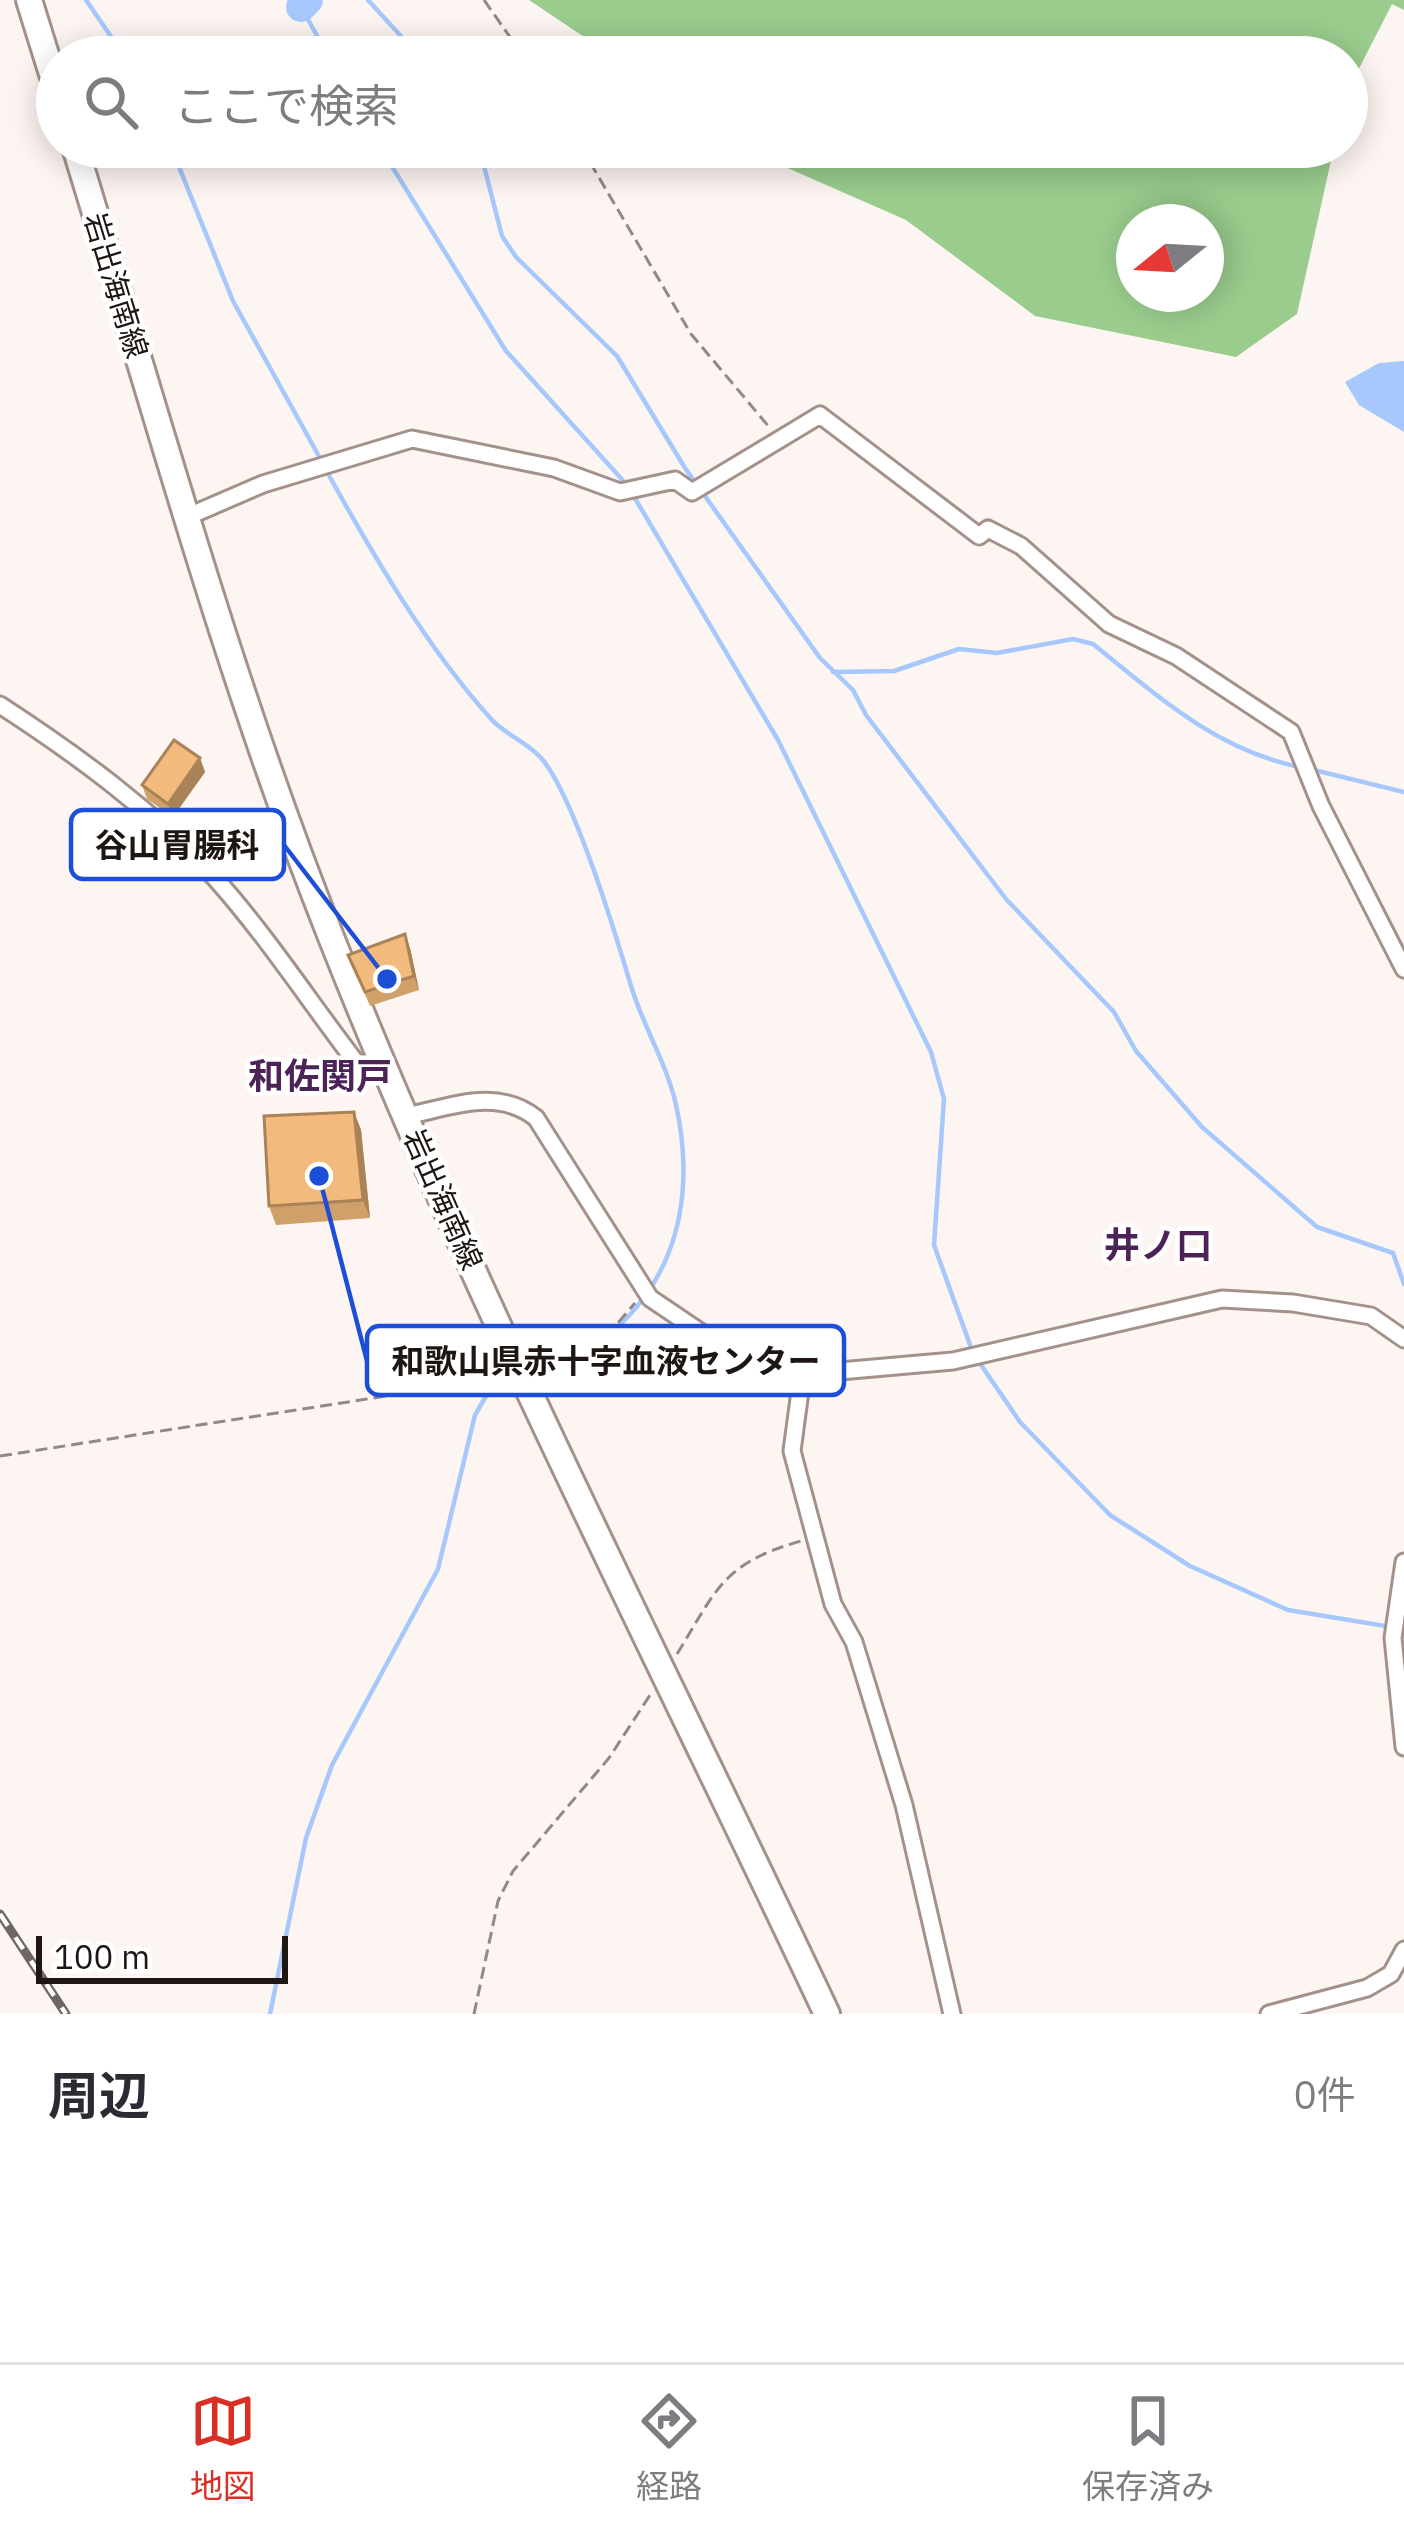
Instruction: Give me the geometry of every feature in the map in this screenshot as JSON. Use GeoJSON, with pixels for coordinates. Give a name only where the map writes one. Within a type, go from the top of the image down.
{"type":"FeatureCollection","features":[{"type":"Feature","properties":{"kind":"main road"},"geometry":{"type":"LineString","coordinates":[[29,0],[40,36]]}},
{"type":"Feature","properties":{"kind":"main road","name":"岩出海南線"},"geometry":{"type":"LineString","coordinates":[[81,168],[282,806],[384,1067],[522,1373],[827,2014]]}},
{"type":"Feature","properties":{"kind":"street"},"geometry":{"type":"LineString","coordinates":[[189,517],[263,484],[412,439],[554,468],[620,492],[675,480],[692,493],[820,415],[979,536],[988,530],[1022,546],[1109,624],[1176,656],[1271,714],[1291,732],[1321,806],[1404,969]]}},
{"type":"Feature","properties":{"kind":"street"},"geometry":{"type":"LineString","coordinates":[[1,710],[104,776],[187,850],[243,913],[355,1061],[367,1069],[384,1067]]}},
{"type":"Feature","properties":{"kind":"street"},"geometry":{"type":"LineString","coordinates":[[406,1116],[498,1099],[519,1105],[536,1118],[645,1291],[752,1367],[783,1372],[953,1361],[1222,1299],[1293,1303],[1371,1316],[1404,1339]]}},
{"type":"Feature","properties":{"kind":"street"},"geometry":{"type":"LineString","coordinates":[[783,1372],[801,1384],[793,1451],[833,1604],[854,1642],[904,1804],[952,2014]]}},
{"type":"Feature","properties":{"kind":"street"},"geometry":{"type":"LineString","coordinates":[[1404,1562],[1401,1610],[1393,1638],[1404,1747]]}},
{"type":"Feature","properties":{"kind":"street"},"geometry":{"type":"LineString","coordinates":[[1269,2014],[1367,1988],[1390,1974],[1404,1950]]}},
{"type":"Feature","properties":{"kind":"path"},"geometry":{"type":"LineString","coordinates":[[484,0],[509,36]]}},
{"type":"Feature","properties":{"kind":"path"},"geometry":{"type":"LineString","coordinates":[[593,168],[691,334],[777,437]]}},
{"type":"Feature","properties":{"kind":"path"},"geometry":{"type":"LineString","coordinates":[[0,1456],[360,1404],[522,1373],[564,1357],[617,1324],[645,1291]]}},
{"type":"Feature","properties":{"kind":"path"},"geometry":{"type":"LineString","coordinates":[[474,2014],[498,1901],[513,1871],[609,1758],[723,1580],[755,1554],[814,1537]]}},
{"type":"Feature","properties":{"kind":"green space"},"geometry":{"type":"Polygon","coordinates":[[[529,0],[1404,0],[1404,10],[1392,4],[1368,51],[1368,36],[583,36],[529,0]]]}},
{"type":"Feature","properties":{"kind":"green space"},"geometry":{"type":"Polygon","coordinates":[[[788,168],[1329,168],[1297,314],[1236,357],[1035,316],[906,220],[788,168]]]}},
{"type":"Feature","properties":{"kind":"water"},"geometry":{"type":"Polygon","coordinates":[[[1404,361],[1404,432],[1359,405],[1345,382],[1379,363],[1404,361]]]}},
{"type":"Feature","properties":{"kind":"building"},"geometry":{"type":"Polygon","coordinates":[[[174,740],[200,758],[168,804],[142,785],[174,740]]]}},
{"type":"Feature","properties":{"kind":"building"},"geometry":{"type":"Polygon","coordinates":[[[405,934],[414,976],[365,992],[348,955],[405,934]]]}},
{"type":"Feature","properties":{"kind":"building"},"geometry":{"type":"Polygon","coordinates":[[[354,1112],[363,1200],[269,1206],[264,1116],[354,1112]]]}},
{"type":"Feature","properties":{"kind":"waterway"},"geometry":{"type":"LineString","coordinates":[[86,0],[111,36]]}},
{"type":"Feature","properties":{"kind":"waterway"},"geometry":{"type":"LineString","coordinates":[[297,0],[317,36]]}},
{"type":"Feature","properties":{"kind":"waterway"},"geometry":{"type":"LineString","coordinates":[[301,7],[308,0]]}},
{"type":"Feature","properties":{"kind":"waterway"},"geometry":{"type":"LineString","coordinates":[[368,0],[401,36]]}},
{"type":"Feature","properties":{"kind":"waterway"},"geometry":{"type":"LineString","coordinates":[[179,168],[233,301],[321,460]]}},
{"type":"Feature","properties":{"kind":"waterway"},"geometry":{"type":"LineString","coordinates":[[393,168],[506,351],[627,485]]}},
{"type":"Feature","properties":{"kind":"waterway"},"geometry":{"type":"LineString","coordinates":[[484,168],[502,236],[516,257],[617,356],[685,468],[820,658],[853,690],[866,715],[1006,899],[1114,1012],[1136,1051],[1202,1127],[1317,1227],[1393,1253],[1404,1284]]}},
{"type":"Feature","properties":{"kind":"waterway"},"geometry":{"type":"LineString","coordinates":[[326,470],[445,663],[492,720],[537,753],[555,778],[593,867],[676,1105],[683,1151],[682,1195],[660,1273],[637,1306],[608,1334],[572,1358],[529,1376]]}},
{"type":"Feature","properties":{"kind":"waterway"},"geometry":{"type":"LineString","coordinates":[[633,495],[778,740],[931,1052],[944,1099],[934,1245],[973,1353]]}},
{"type":"Feature","properties":{"kind":"waterway"},"geometry":{"type":"LineString","coordinates":[[833,672],[894,671],[959,649],[997,653],[1073,639],[1093,644],[1214,734],[1299,767]]}},
{"type":"Feature","properties":{"kind":"waterway"},"geometry":{"type":"LineString","coordinates":[[1310,769],[1404,792]]}},
{"type":"Feature","properties":{"kind":"waterway"},"geometry":{"type":"LineString","coordinates":[[979,1362],[1020,1422],[1110,1515],[1190,1566],[1288,1610],[1404,1629]]}},
{"type":"Feature","properties":{"kind":"waterway"},"geometry":{"type":"LineString","coordinates":[[270,2014],[306,1838],[332,1765],[438,1569],[475,1415],[489,1391],[513,1382]]}},
{"type":"Feature","properties":{"kind":"railway"},"geometry":{"type":"LineString","coordinates":[[0,1914],[66,2014]]}},
{"type":"Feature","properties":{"kind":"place","name":"谷山胃腸科"},"geometry":{"type":"Point","coordinates":[387,979]}},
{"type":"Feature","properties":{"kind":"place","name":"和歌山県赤十字血液センター"},"geometry":{"type":"Point","coordinates":[319,1176]}},
{"type":"Feature","properties":{"kind":"district","name":"和佐関戸"},"geometry":{"type":"Point","coordinates":[320,1075]}},
{"type":"Feature","properties":{"kind":"district","name":"井ノ口"},"geometry":{"type":"Point","coordinates":[1158,1244]}}]}
